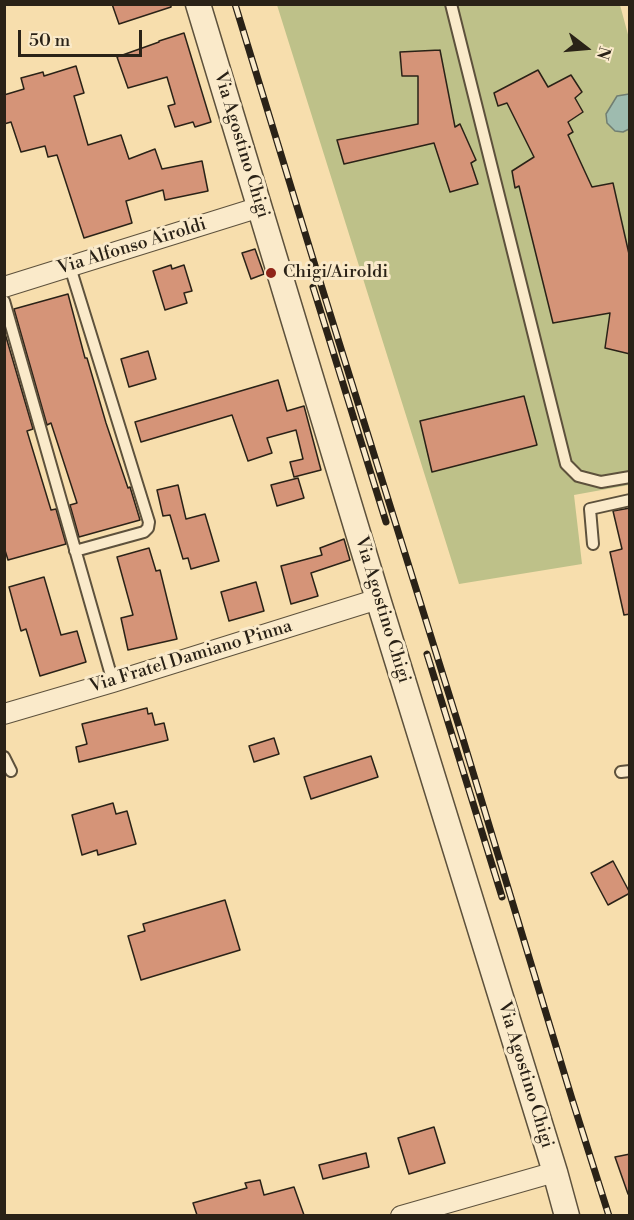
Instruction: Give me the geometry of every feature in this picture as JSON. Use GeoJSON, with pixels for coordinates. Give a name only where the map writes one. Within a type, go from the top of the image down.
{"type":"FeatureCollection","features":[{"type":"Feature","properties":{"kind":"street","name":"Via Agostino Chigi"},"geometry":{"type":"LineString","coordinates":[[198,4],[567,1215]]}},
{"type":"Feature","properties":{"kind":"street","name":"Via Alfonso Airoldi"},"geometry":{"type":"LineString","coordinates":[[4,287],[260,207]]}},
{"type":"Feature","properties":{"kind":"street","name":"Via Fratel Damiano Pinna"},"geometry":{"type":"LineString","coordinates":[[4,714],[378,599]]}},
{"type":"Feature","properties":{"kind":"street"},"geometry":{"type":"LineString","coordinates":[[401,1215],[555,1172]]}},
{"type":"Feature","properties":{"kind":"lane"},"geometry":{"type":"LineString","coordinates":[[451,4],[566,464],[578,476],[601,482],[630,477]]}},
{"type":"Feature","properties":{"kind":"lane"},"geometry":{"type":"LineString","coordinates":[[70,267],[149,522],[144,532],[75,551]]}},
{"type":"Feature","properties":{"kind":"lane"},"geometry":{"type":"LineString","coordinates":[[4,302],[113,682]]}},
{"type":"Feature","properties":{"kind":"lane"},"geometry":{"type":"LineString","coordinates":[[593,544],[590,509],[630,500]]}},
{"type":"Feature","properties":{"kind":"lane"},"geometry":{"type":"LineString","coordinates":[[4,757],[11,771]]}},
{"type":"Feature","properties":{"kind":"green space"},"geometry":{"type":"Polygon","coordinates":[[[277,5],[620,5],[630,42],[629,485],[574,495],[582,564],[459,584],[277,5]]]}},
{"type":"Feature","properties":{"kind":"shaded area"},"geometry":{"type":"Polygon","coordinates":[[[629,94],[629,129],[623,132],[615,131],[607,123],[606,114],[617,96],[629,94]]]}},
{"type":"Feature","properties":{"kind":"building"},"geometry":{"type":"Polygon","coordinates":[[[112,4],[171,4],[171,7],[119,24],[112,4]]]}},
{"type":"Feature","properties":{"kind":"building"},"geometry":{"type":"Polygon","coordinates":[[[184,33],[211,122],[195,127],[193,122],[175,127],[168,106],[175,104],[167,77],[128,88],[117,57],[184,33]]]}},
{"type":"Feature","properties":{"kind":"building"},"geometry":{"type":"Polygon","coordinates":[[[440,50],[455,127],[460,124],[476,160],[471,163],[478,184],[450,192],[434,143],[344,164],[337,140],[418,124],[418,76],[402,76],[400,52],[440,50]]]}},
{"type":"Feature","properties":{"kind":"building"},"geometry":{"type":"Polygon","coordinates":[[[76,66],[84,93],[74,96],[88,145],[121,135],[129,159],[155,149],[162,169],[202,161],[208,191],[165,200],[163,190],[126,201],[132,223],[84,238],[57,155],[48,157],[45,146],[21,152],[11,122],[4,124],[4,95],[24,89],[21,78],[43,72],[44,76],[76,66]]]}},
{"type":"Feature","properties":{"kind":"building"},"geometry":{"type":"Polygon","coordinates":[[[538,70],[548,87],[571,75],[582,92],[575,98],[583,112],[568,122],[573,132],[568,135],[592,187],[613,183],[629,254],[630,354],[605,348],[610,313],[553,323],[519,186],[515,188],[512,171],[534,157],[507,103],[498,106],[494,93],[538,70]]]}},
{"type":"Feature","properties":{"kind":"building"},"geometry":{"type":"Polygon","coordinates":[[[255,249],[264,274],[251,279],[242,253],[255,249]]]}},
{"type":"Feature","properties":{"kind":"building"},"geometry":{"type":"Polygon","coordinates":[[[171,265],[172,269],[184,265],[192,291],[184,293],[187,303],[165,310],[153,271],[171,265]]]}},
{"type":"Feature","properties":{"kind":"building"},"geometry":{"type":"Polygon","coordinates":[[[68,294],[85,358],[87,358],[106,423],[140,520],[79,537],[70,505],[77,503],[51,423],[47,425],[14,309],[68,294]]]}},
{"type":"Feature","properties":{"kind":"building"},"geometry":{"type":"Polygon","coordinates":[[[4,330],[33,429],[27,431],[51,510],[56,509],[66,544],[8,560],[4,547],[4,330]]]}},
{"type":"Feature","properties":{"kind":"building"},"geometry":{"type":"Polygon","coordinates":[[[148,351],[156,379],[129,387],[121,359],[148,351]]]}},
{"type":"Feature","properties":{"kind":"building"},"geometry":{"type":"Polygon","coordinates":[[[278,380],[287,411],[304,406],[321,470],[294,477],[290,462],[303,459],[296,430],[267,438],[272,453],[248,461],[232,415],[141,442],[135,422],[278,380]]]}},
{"type":"Feature","properties":{"kind":"building"},"geometry":{"type":"Polygon","coordinates":[[[524,396],[537,445],[432,472],[420,421],[524,396]]]}},
{"type":"Feature","properties":{"kind":"building"},"geometry":{"type":"Polygon","coordinates":[[[298,478],[304,498],[277,506],[271,485],[298,478]]]}},
{"type":"Feature","properties":{"kind":"building"},"geometry":{"type":"Polygon","coordinates":[[[178,485],[186,519],[205,514],[219,561],[191,569],[188,558],[183,559],[170,515],[163,516],[157,490],[178,485]]]}},
{"type":"Feature","properties":{"kind":"building"},"geometry":{"type":"Polygon","coordinates":[[[630,508],[630,614],[624,615],[610,552],[622,549],[613,511],[630,508]]]}},
{"type":"Feature","properties":{"kind":"building"},"geometry":{"type":"Polygon","coordinates":[[[344,539],[350,560],[311,573],[318,596],[291,604],[281,566],[322,555],[320,548],[344,539]]]}},
{"type":"Feature","properties":{"kind":"building"},"geometry":{"type":"Polygon","coordinates":[[[149,548],[156,571],[160,570],[177,639],[128,650],[121,618],[133,615],[117,557],[149,548]]]}},
{"type":"Feature","properties":{"kind":"building"},"geometry":{"type":"Polygon","coordinates":[[[44,577],[61,635],[77,631],[86,662],[40,676],[26,629],[21,631],[9,587],[44,577]]]}},
{"type":"Feature","properties":{"kind":"building"},"geometry":{"type":"Polygon","coordinates":[[[256,582],[264,611],[229,621],[221,592],[256,582]]]}},
{"type":"Feature","properties":{"kind":"building"},"geometry":{"type":"Polygon","coordinates":[[[147,708],[148,714],[152,713],[155,725],[164,723],[168,740],[79,762],[76,747],[87,744],[82,724],[147,708]]]}},
{"type":"Feature","properties":{"kind":"building"},"geometry":{"type":"Polygon","coordinates":[[[274,738],[279,754],[254,762],[249,746],[274,738]]]}},
{"type":"Feature","properties":{"kind":"building"},"geometry":{"type":"Polygon","coordinates":[[[371,756],[378,777],[311,799],[304,777],[371,756]]]}},
{"type":"Feature","properties":{"kind":"building"},"geometry":{"type":"Polygon","coordinates":[[[113,803],[116,814],[127,811],[136,844],[98,855],[97,850],[82,855],[72,815],[113,803]]]}},
{"type":"Feature","properties":{"kind":"building"},"geometry":{"type":"Polygon","coordinates":[[[613,861],[630,893],[608,905],[591,873],[613,861]]]}},
{"type":"Feature","properties":{"kind":"building"},"geometry":{"type":"Polygon","coordinates":[[[225,900],[240,950],[141,980],[128,936],[145,931],[143,924],[225,900]]]}},
{"type":"Feature","properties":{"kind":"building"},"geometry":{"type":"Polygon","coordinates":[[[434,1127],[445,1163],[409,1174],[398,1138],[434,1127]]]}},
{"type":"Feature","properties":{"kind":"building"},"geometry":{"type":"Polygon","coordinates":[[[366,1153],[369,1167],[323,1179],[319,1165],[366,1153]]]}},
{"type":"Feature","properties":{"kind":"building"},"geometry":{"type":"Polygon","coordinates":[[[630,1154],[630,1194],[628,1194],[615,1157],[630,1154]]]}},
{"type":"Feature","properties":{"kind":"building"},"geometry":{"type":"Polygon","coordinates":[[[260,1180],[264,1195],[294,1187],[304,1215],[197,1215],[193,1203],[247,1188],[245,1183],[260,1180]]]}},
{"type":"Feature","properties":{"kind":"railway"},"geometry":{"type":"LineString","coordinates":[[235,4],[609,1216]]}},
{"type":"Feature","properties":{"kind":"railway"},"geometry":{"type":"LineString","coordinates":[[313,287],[386,522]]}},
{"type":"Feature","properties":{"kind":"railway"},"geometry":{"type":"LineString","coordinates":[[427,654],[502,897]]}},
{"type":"Feature","properties":{"kind":"place","name":"Chigi/Airoldi"},"geometry":{"type":"Point","coordinates":[271,273]}}]}
